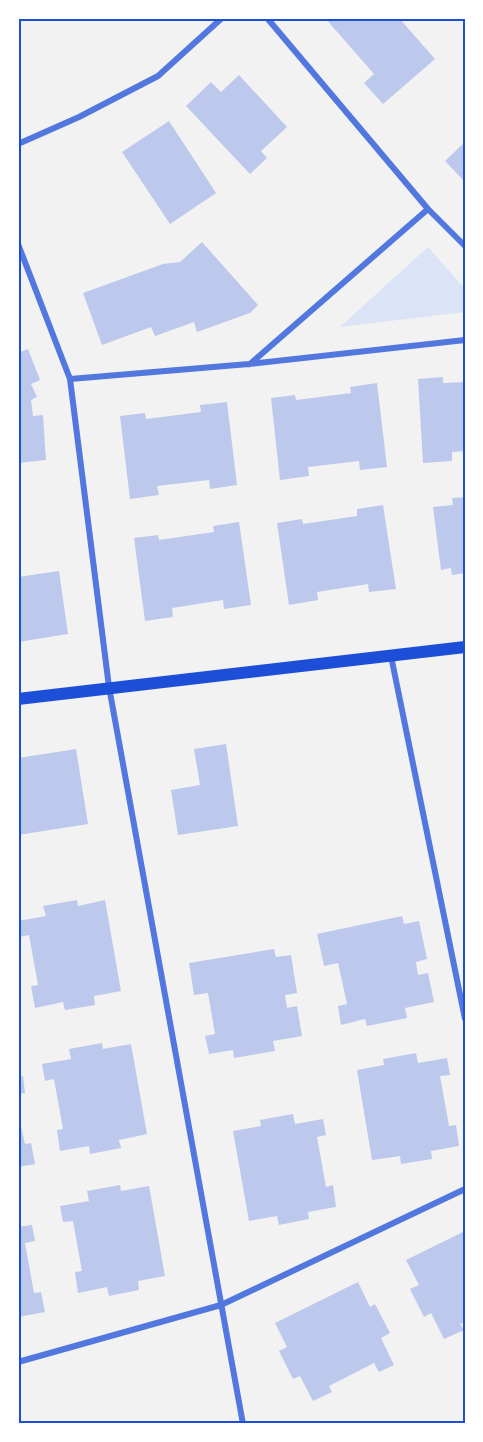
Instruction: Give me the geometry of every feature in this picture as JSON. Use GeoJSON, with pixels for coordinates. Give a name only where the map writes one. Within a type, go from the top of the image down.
{"type":"FeatureCollection","features":[{"type":"Feature","properties":{"kind":"main road"},"geometry":{"type":"LineString","coordinates":[[18,699],[465,647]]}},
{"type":"Feature","properties":{"kind":"street"},"geometry":{"type":"LineString","coordinates":[[18,144],[78,117],[158,76],[222,18]]}},
{"type":"Feature","properties":{"kind":"street"},"geometry":{"type":"LineString","coordinates":[[267,18],[429,209],[465,246]]}},
{"type":"Feature","properties":{"kind":"street"},"geometry":{"type":"LineString","coordinates":[[249,364],[429,209]]}},
{"type":"Feature","properties":{"kind":"street"},"geometry":{"type":"LineString","coordinates":[[18,244],[70,379],[109,687],[243,1424]]}},
{"type":"Feature","properties":{"kind":"street"},"geometry":{"type":"LineString","coordinates":[[70,379],[249,364],[465,340]]}},
{"type":"Feature","properties":{"kind":"street"},"geometry":{"type":"LineString","coordinates":[[391,655],[465,1019]]}},
{"type":"Feature","properties":{"kind":"street"},"geometry":{"type":"LineString","coordinates":[[457,980],[465,979]]}},
{"type":"Feature","properties":{"kind":"street"},"geometry":{"type":"LineString","coordinates":[[18,1362],[221,1305],[465,1189]]}},
{"type":"Feature","properties":{"kind":"shaded area"},"geometry":{"type":"Polygon","coordinates":[[[428,247],[465,289],[465,312],[340,327],[428,247]]]}},
{"type":"Feature","properties":{"kind":"building"},"geometry":{"type":"Polygon","coordinates":[[[325,18],[399,18],[435,59],[383,104],[364,83],[374,74],[325,18]]]}},
{"type":"Feature","properties":{"kind":"building"},"geometry":{"type":"Polygon","coordinates":[[[239,75],[287,127],[261,151],[267,158],[250,174],[186,106],[211,82],[221,92],[239,75]]]}},
{"type":"Feature","properties":{"kind":"building"},"geometry":{"type":"Polygon","coordinates":[[[169,121],[216,193],[170,224],[122,152],[169,121]]]}},
{"type":"Feature","properties":{"kind":"building"},"geometry":{"type":"Polygon","coordinates":[[[465,142],[465,182],[445,161],[465,142]]]}},
{"type":"Feature","properties":{"kind":"building"},"geometry":{"type":"Polygon","coordinates":[[[202,242],[258,305],[250,313],[197,332],[194,322],[155,336],[151,327],[102,345],[83,293],[163,264],[180,262],[202,242]]]}},
{"type":"Feature","properties":{"kind":"building"},"geometry":{"type":"Polygon","coordinates":[[[28,349],[40,380],[31,384],[37,397],[31,400],[33,416],[43,415],[46,460],[18,463],[18,353],[28,349]]]}},
{"type":"Feature","properties":{"kind":"building"},"geometry":{"type":"Polygon","coordinates":[[[443,377],[443,383],[465,382],[465,451],[452,452],[452,461],[423,463],[418,379],[443,377]]]}},
{"type":"Feature","properties":{"kind":"building"},"geometry":{"type":"Polygon","coordinates":[[[377,383],[387,467],[360,470],[359,461],[308,467],[309,476],[280,480],[271,398],[295,395],[296,400],[351,393],[350,387],[377,383]]]}},
{"type":"Feature","properties":{"kind":"building"},"geometry":{"type":"Polygon","coordinates":[[[227,402],[237,485],[210,489],[209,480],[157,486],[159,495],[130,499],[120,416],[145,413],[146,419],[201,412],[200,405],[227,402]]]}},
{"type":"Feature","properties":{"kind":"building"},"geometry":{"type":"Polygon","coordinates":[[[465,497],[465,573],[452,575],[451,568],[441,570],[433,507],[453,505],[452,498],[465,497]]]}},
{"type":"Feature","properties":{"kind":"building"},"geometry":{"type":"Polygon","coordinates":[[[383,505],[396,589],[369,592],[368,584],[317,592],[318,600],[289,605],[277,523],[302,519],[303,524],[357,516],[357,509],[383,505]]]}},
{"type":"Feature","properties":{"kind":"building"},"geometry":{"type":"Polygon","coordinates":[[[239,522],[251,605],[224,609],[223,600],[172,608],[173,617],[145,621],[134,538],[158,535],[159,540],[214,532],[213,526],[239,522]]]}},
{"type":"Feature","properties":{"kind":"building"},"geometry":{"type":"Polygon","coordinates":[[[59,571],[68,634],[18,642],[18,577],[59,571]]]}},
{"type":"Feature","properties":{"kind":"building"},"geometry":{"type":"Polygon","coordinates":[[[226,744],[238,826],[178,835],[171,790],[200,785],[194,749],[226,744]]]}},
{"type":"Feature","properties":{"kind":"building"},"geometry":{"type":"Polygon","coordinates":[[[76,749],[88,824],[18,835],[18,758],[76,749]]]}},
{"type":"Feature","properties":{"kind":"building"},"geometry":{"type":"Polygon","coordinates":[[[77,900],[78,906],[105,900],[121,991],[94,996],[95,1005],[65,1010],[63,1002],[35,1008],[31,986],[38,985],[29,935],[19,937],[18,921],[46,916],[43,906],[77,900]]]}},
{"type":"Feature","properties":{"kind":"building"},"geometry":{"type":"Polygon","coordinates":[[[402,916],[404,924],[419,921],[427,959],[416,962],[418,975],[428,973],[434,1002],[405,1008],[407,1018],[367,1026],[365,1019],[341,1025],[338,1006],[347,1004],[338,963],[324,966],[317,934],[402,916]]]}},
{"type":"Feature","properties":{"kind":"building"},"geometry":{"type":"Polygon","coordinates":[[[274,949],[276,957],[291,955],[297,993],[285,995],[287,1008],[297,1006],[302,1036],[273,1041],[275,1051],[234,1058],[233,1050],[209,1054],[205,1036],[215,1034],[208,993],[194,995],[189,963],[274,949]]]}},
{"type":"Feature","properties":{"kind":"building"},"geometry":{"type":"Polygon","coordinates":[[[102,1043],[103,1049],[131,1044],[147,1134],[119,1140],[121,1148],[90,1154],[89,1146],[60,1151],[57,1130],[63,1129],[54,1079],[45,1081],[42,1064],[71,1059],[69,1049],[102,1043]]]}},
{"type":"Feature","properties":{"kind":"building"},"geometry":{"type":"Polygon","coordinates":[[[416,1053],[418,1063],[447,1058],[450,1075],[440,1076],[449,1126],[456,1125],[459,1146],[431,1151],[432,1159],[401,1164],[400,1156],[372,1160],[357,1070],[384,1065],[383,1059],[416,1053]]]}},
{"type":"Feature","properties":{"kind":"building"},"geometry":{"type":"Polygon","coordinates":[[[23,1076],[25,1093],[18,1094],[18,1077],[23,1076]]]}},
{"type":"Feature","properties":{"kind":"building"},"geometry":{"type":"Polygon","coordinates":[[[18,1113],[25,1144],[31,1143],[35,1164],[18,1167],[18,1113]]]}},
{"type":"Feature","properties":{"kind":"building"},"geometry":{"type":"Polygon","coordinates":[[[293,1114],[295,1124],[323,1119],[326,1135],[317,1137],[326,1187],[333,1185],[336,1207],[308,1212],[309,1219],[279,1225],[277,1216],[249,1221],[233,1131],[261,1126],[260,1120],[293,1114]]]}},
{"type":"Feature","properties":{"kind":"building"},"geometry":{"type":"Polygon","coordinates":[[[120,1185],[121,1191],[149,1186],[165,1276],[138,1281],[139,1290],[109,1296],[107,1287],[78,1293],[75,1272],[82,1271],[73,1221],[63,1222],[60,1206],[89,1201],[87,1191],[120,1185]]]}},
{"type":"Feature","properties":{"kind":"building"},"geometry":{"type":"Polygon","coordinates":[[[32,1225],[35,1241],[25,1243],[34,1293],[41,1292],[45,1312],[18,1317],[18,1227],[32,1225]]]}},
{"type":"Feature","properties":{"kind":"building"},"geometry":{"type":"Polygon","coordinates":[[[465,1231],[465,1322],[460,1324],[464,1330],[444,1339],[431,1313],[424,1317],[410,1289],[419,1285],[406,1260],[465,1231]]]}},
{"type":"Feature","properties":{"kind":"building"},"geometry":{"type":"Polygon","coordinates":[[[358,1282],[370,1307],[375,1304],[390,1333],[381,1338],[394,1365],[379,1372],[374,1363],[329,1386],[332,1392],[313,1401],[300,1376],[293,1379],[279,1351],[287,1347],[275,1323],[358,1282]]]}}]}
